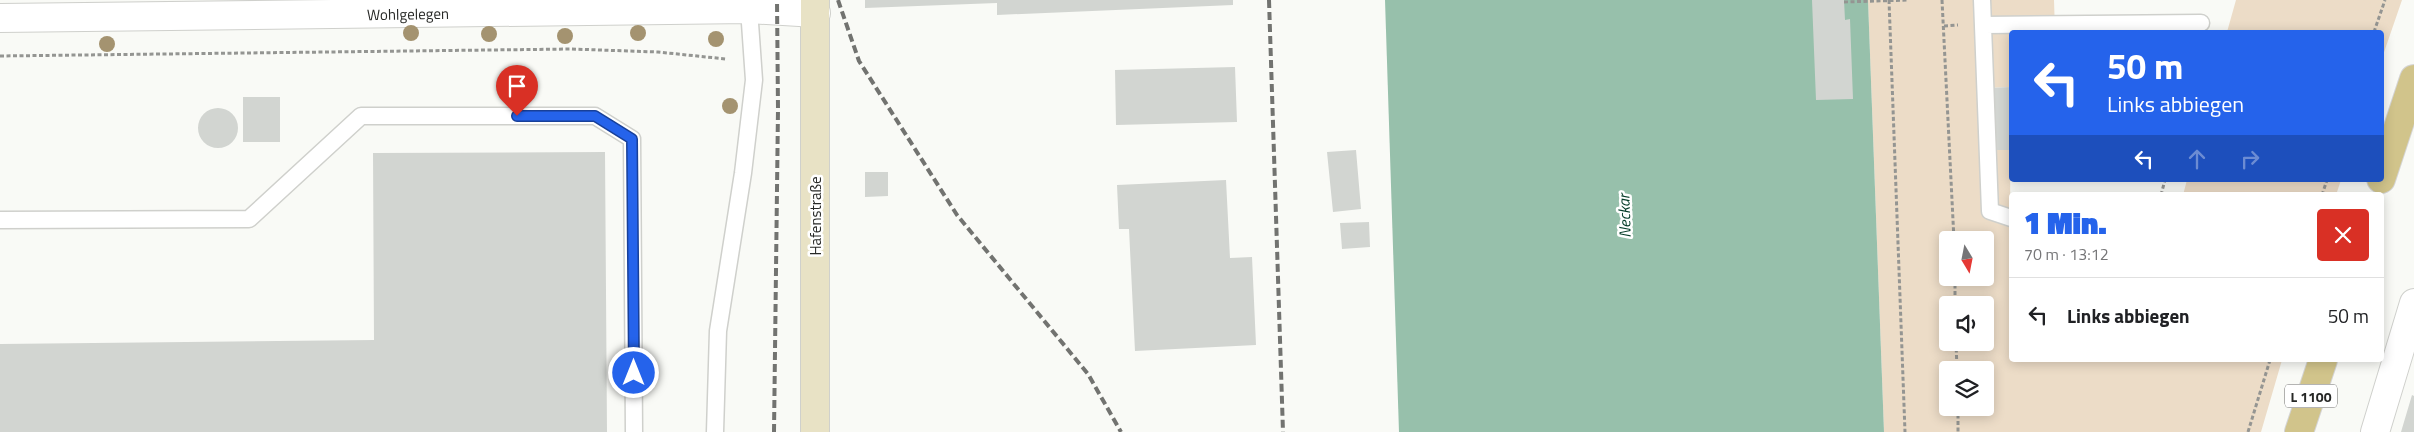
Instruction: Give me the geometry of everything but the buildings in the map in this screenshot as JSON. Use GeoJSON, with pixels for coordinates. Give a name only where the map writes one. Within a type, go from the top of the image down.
{"type":"FeatureCollection","features":[{"type":"Feature","properties":{"kind":"main road","name":"Hafenstraße"},"geometry":{"type":"LineString","coordinates":[[815,7],[815,432]]}},
{"type":"Feature","properties":{"kind":"main road"},"geometry":{"type":"LineString","coordinates":[[2384,171],[2414,79]]}},
{"type":"Feature","properties":{"kind":"main road","name":"L 1100"},"geometry":{"type":"LineString","coordinates":[[2299,432],[2321,362]]}},
{"type":"Feature","properties":{"kind":"street","name":"Wohlgelegen"},"geometry":{"type":"LineString","coordinates":[[0,18],[205,8],[632,5],[749,9],[815,7]]}},
{"type":"Feature","properties":{"kind":"street"},"geometry":{"type":"LineString","coordinates":[[2375,432],[2414,302]]}},
{"type":"Feature","properties":{"kind":"lane"},"geometry":{"type":"LineString","coordinates":[[1982,0],[1990,211],[2009,217]]}},
{"type":"Feature","properties":{"kind":"lane"},"geometry":{"type":"LineString","coordinates":[[715,432],[718,331],[743,173],[754,80],[749,9]]}},
{"type":"Feature","properties":{"kind":"lane"},"geometry":{"type":"LineString","coordinates":[[1984,24],[2201,23]]}},
{"type":"Feature","properties":{"kind":"lane"},"geometry":{"type":"LineString","coordinates":[[0,220],[248,219],[361,116],[595,116],[632,139],[634,432]]}},
{"type":"Feature","properties":{"kind":"path"},"geometry":{"type":"LineString","coordinates":[[1889,0],[1905,432]]}},
{"type":"Feature","properties":{"kind":"path"},"geometry":{"type":"LineString","coordinates":[[1844,2],[1908,0]]}},
{"type":"Feature","properties":{"kind":"path"},"geometry":{"type":"LineString","coordinates":[[1942,0],[1954,231]]}},
{"type":"Feature","properties":{"kind":"path"},"geometry":{"type":"LineString","coordinates":[[2375,30],[2385,0]]}},
{"type":"Feature","properties":{"kind":"path"},"geometry":{"type":"LineString","coordinates":[[0,56],[571,49],[658,52],[734,60],[753,68]]}},
{"type":"Feature","properties":{"kind":"path"},"geometry":{"type":"LineString","coordinates":[[2248,432],[2269,362]]}},
{"type":"Feature","properties":{"kind":"path"},"geometry":{"type":"LineString","coordinates":[[1958,416],[1958,432]]}},
{"type":"Feature","properties":{"kind":"shaded area"},"geometry":{"type":"Polygon","coordinates":[[[1868,0],[2054,0],[2055,30],[2009,30],[2009,87],[1988,88],[1989,150],[2009,150],[2009,362],[2281,362],[2261,432],[1884,432],[1868,0]]]}},
{"type":"Feature","properties":{"kind":"shaded area"},"geometry":{"type":"Polygon","coordinates":[[[2236,0],[2402,0],[2384,52],[2384,30],[2228,30],[2236,0]]]}},
{"type":"Feature","properties":{"kind":"shaded area"},"geometry":{"type":"Polygon","coordinates":[[[2186,182],[2340,182],[2337,192],[2184,192],[2186,182]]]}},
{"type":"Feature","properties":{"kind":"water","name":"Neckar"},"geometry":{"type":"Polygon","coordinates":[[[1385,0],[1868,0],[1884,432],[1399,432],[1385,0]]]}},
{"type":"Feature","properties":{"kind":"railway"},"geometry":{"type":"LineString","coordinates":[[774,432],[778,109],[777,0]]}},
{"type":"Feature","properties":{"kind":"railway"},"geometry":{"type":"LineString","coordinates":[[838,0],[859,61],[957,215],[1088,374],[1121,432]]}},
{"type":"Feature","properties":{"kind":"railway"},"geometry":{"type":"LineString","coordinates":[[1269,0],[1283,432]]}},
{"type":"Feature","properties":{"kind":"route"},"geometry":{"type":"LineString","coordinates":[[517,116],[595,116],[632,139],[634,373]]}}]}
